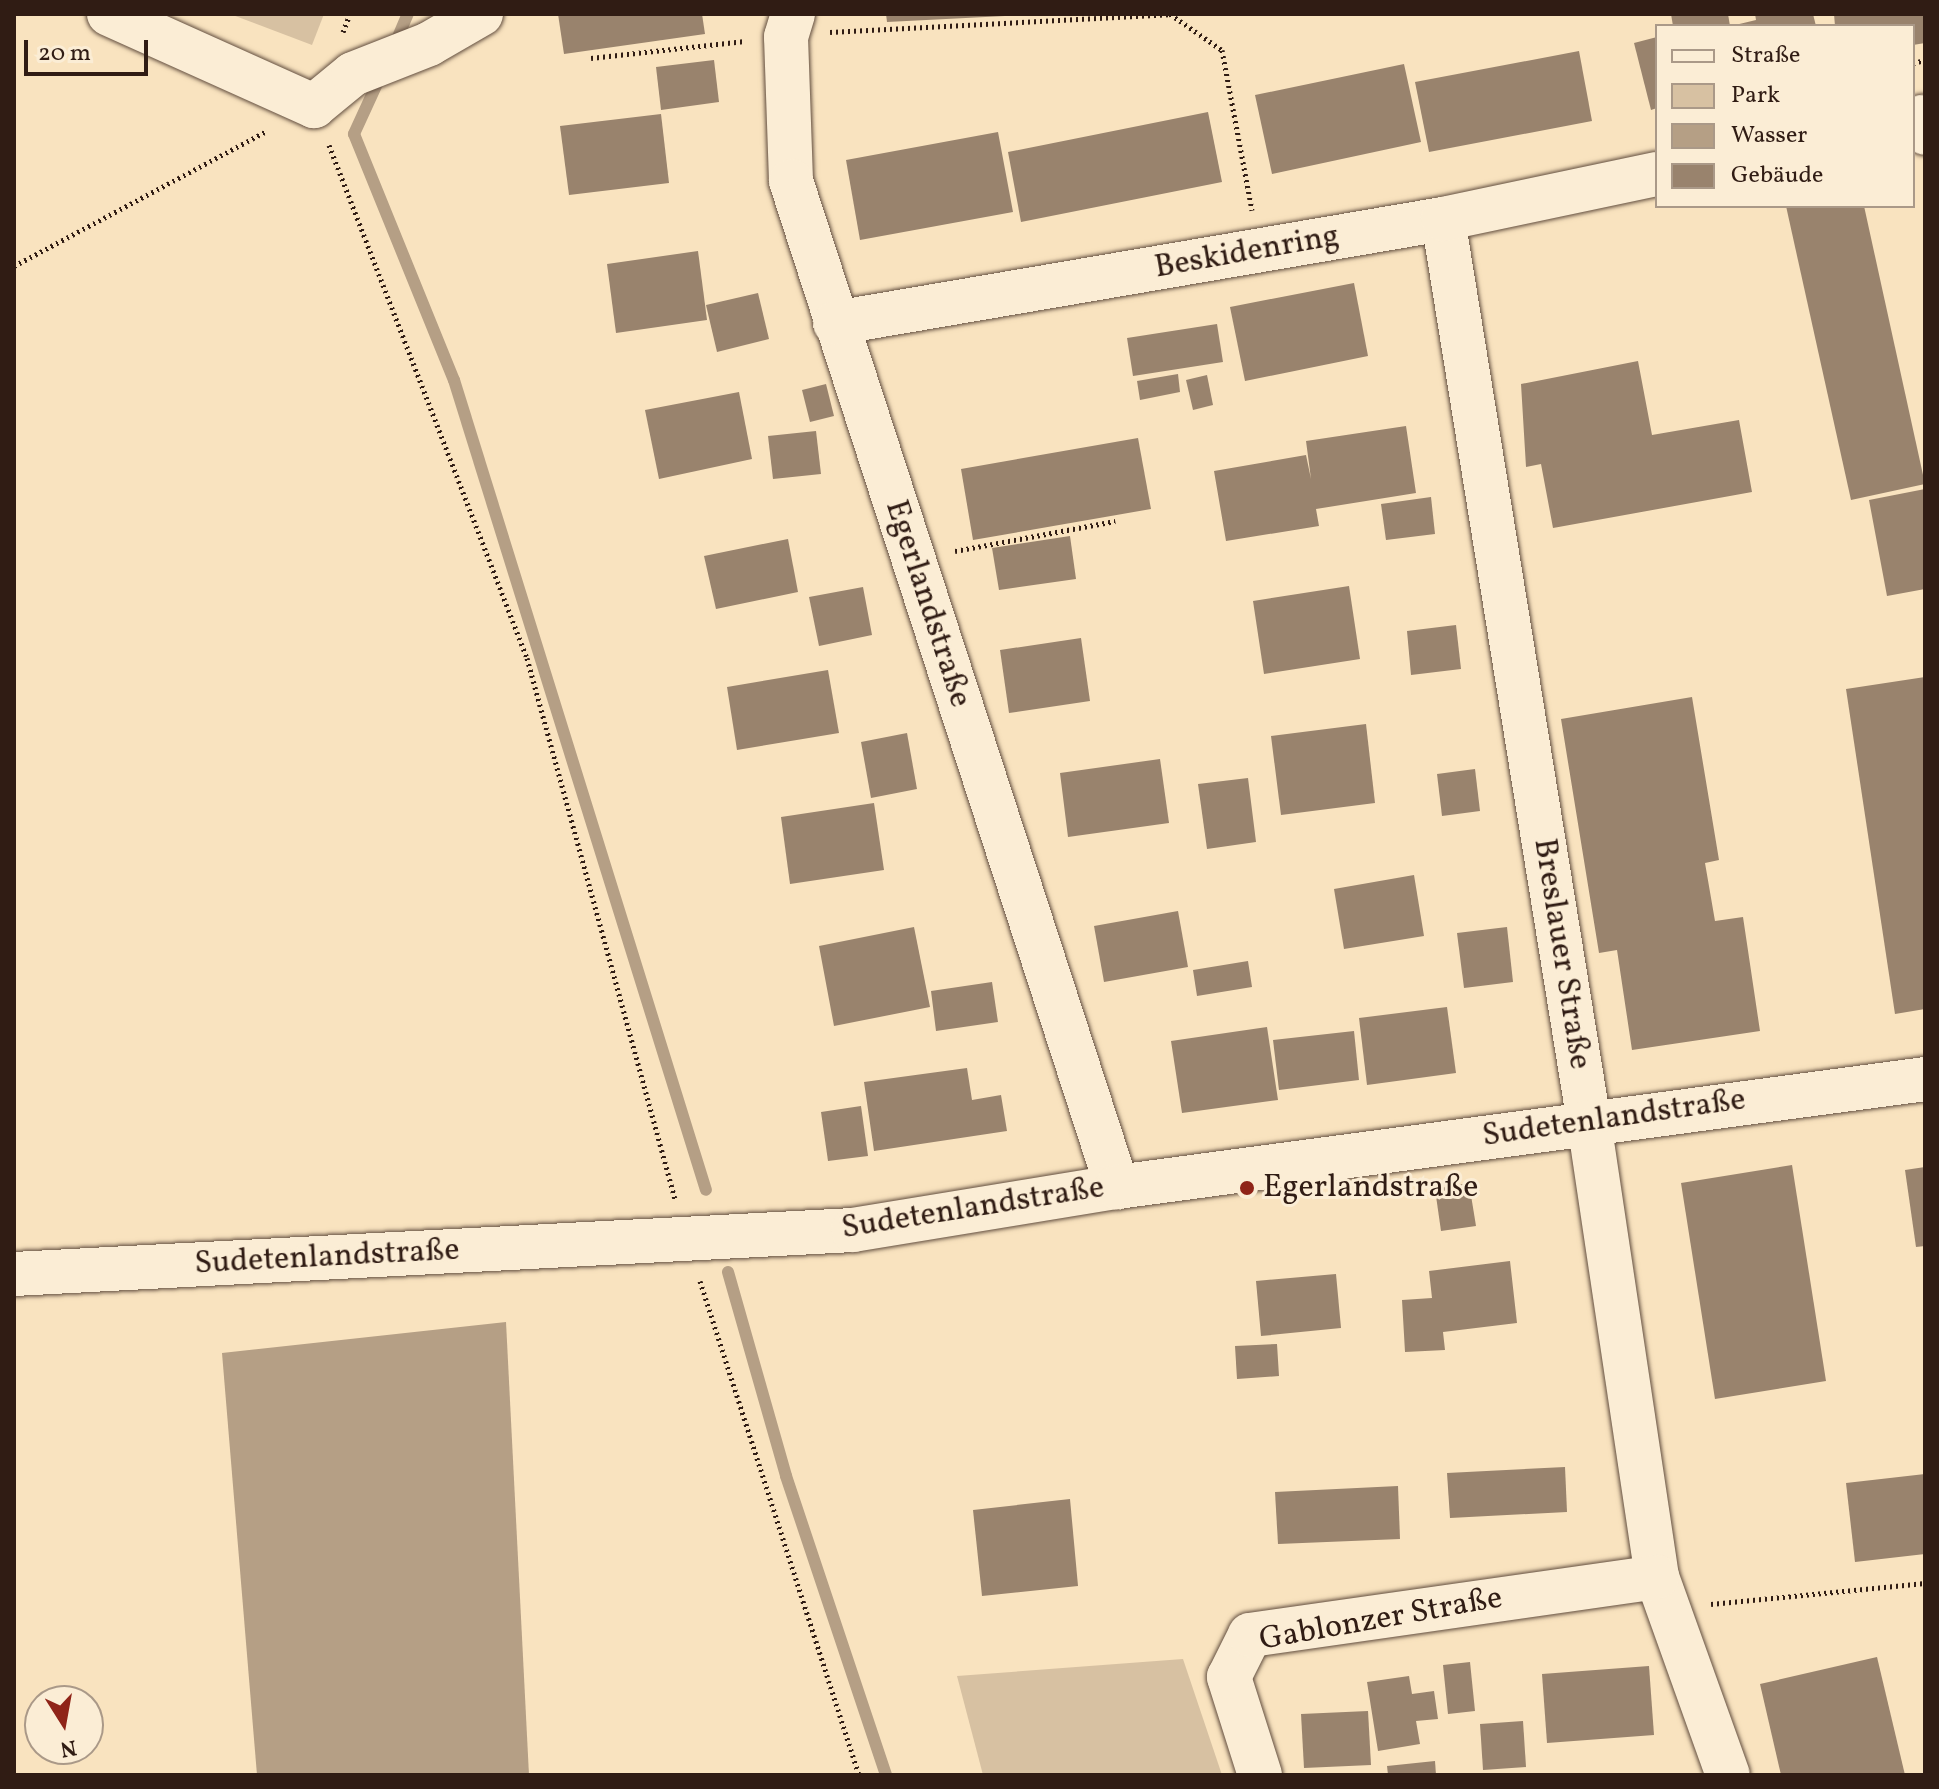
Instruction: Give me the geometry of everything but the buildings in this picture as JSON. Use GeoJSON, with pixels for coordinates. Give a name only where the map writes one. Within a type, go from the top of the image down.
{"type":"FeatureCollection","features":[{"type":"Feature","properties":{"kind":"street"},"geometry":{"type":"LineString","coordinates":[[109,14],[314,106],[346,57],[429,44],[481,14]]}},
{"type":"Feature","properties":{"kind":"street","name":"Egerlandstraße"},"geometry":{"type":"LineString","coordinates":[[790,26],[791,181],[1117,1187]]}},
{"type":"Feature","properties":{"kind":"street","name":"Beskidenring"},"geometry":{"type":"LineString","coordinates":[[835,323],[1443,219],[1655,174]]}},
{"type":"Feature","properties":{"kind":"street","name":"Breslauer Straße"},"geometry":{"type":"LineString","coordinates":[[1443,219],[1662,1593],[1728,1775]]}},
{"type":"Feature","properties":{"kind":"street","name":"Sudetenlandstraße"},"geometry":{"type":"LineString","coordinates":[[14,1274],[853,1230],[1117,1187],[1925,1079]]}},
{"type":"Feature","properties":{"kind":"street","name":"Gablonzer Straße"},"geometry":{"type":"LineString","coordinates":[[1260,1775],[1229,1677],[1250,1635],[1662,1593]]}},
{"type":"Feature","properties":{"kind":"path"},"geometry":{"type":"LineString","coordinates":[[346,57],[350,14]]}},
{"type":"Feature","properties":{"kind":"path"},"geometry":{"type":"LineString","coordinates":[[591,58],[790,26],[1170,14],[1222,50],[1260,250]]}},
{"type":"Feature","properties":{"kind":"path"},"geometry":{"type":"LineString","coordinates":[[14,266],[314,106],[527,658],[687,1240],[859,1775]]}},
{"type":"Feature","properties":{"kind":"path"},"geometry":{"type":"LineString","coordinates":[[912,558],[1115,521]]}},
{"type":"Feature","properties":{"kind":"path"},"geometry":{"type":"LineString","coordinates":[[1662,1593],[1925,1583]]}},
{"type":"Feature","properties":{"kind":"green space"},"geometry":{"type":"Polygon","coordinates":[[[230,14],[324,14],[312,45],[230,14]]]}},
{"type":"Feature","properties":{"kind":"green space"},"geometry":{"type":"Polygon","coordinates":[[[1183,1659],[1222,1775],[983,1775],[957,1676],[1183,1659]]]}},
{"type":"Feature","properties":{"kind":"water"},"geometry":{"type":"Polygon","coordinates":[[[506,1322],[529,1775],[257,1775],[222,1353],[506,1322]]]}},
{"type":"Feature","properties":{"kind":"waterway"},"geometry":{"type":"LineString","coordinates":[[395,44],[408,14]]}},
{"type":"Feature","properties":{"kind":"waterway"},"geometry":{"type":"LineString","coordinates":[[381,75],[354,134],[454,380],[706,1190]]}},
{"type":"Feature","properties":{"kind":"waterway"},"geometry":{"type":"LineString","coordinates":[[728,1272],[786,1476],[886,1775]]}},
{"type":"Feature","properties":{"kind":"place","name":"Egerlandstraße"},"geometry":{"type":"Point","coordinates":[1247,1188]}}]}
